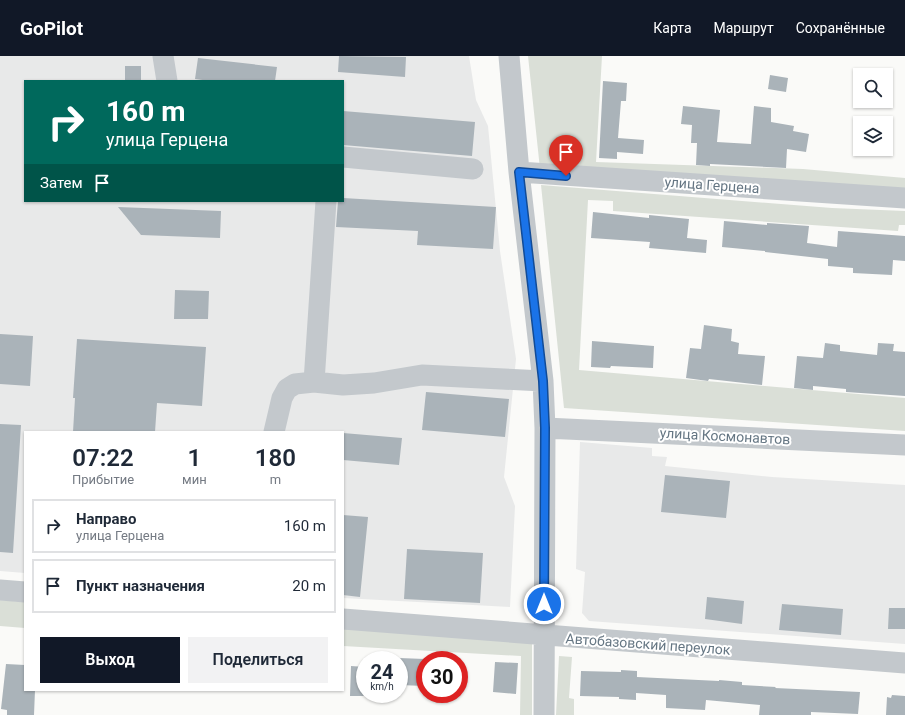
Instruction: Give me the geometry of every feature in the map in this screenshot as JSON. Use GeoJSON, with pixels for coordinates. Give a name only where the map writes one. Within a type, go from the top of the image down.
{"type":"FeatureCollection","features":[{"type":"Feature","properties":{"kind":"street"},"geometry":{"type":"LineString","coordinates":[[163,56],[167,80]]}},
{"type":"Feature","properties":{"kind":"street"},"geometry":{"type":"LineString","coordinates":[[509,56],[519,172],[543,381],[545,428],[544,715]]}},
{"type":"Feature","properties":{"kind":"street"},"geometry":{"type":"LineString","coordinates":[[344,157],[473,169]]}},
{"type":"Feature","properties":{"kind":"street","name":"улица Герцена"},"geometry":{"type":"LineString","coordinates":[[519,172],[905,198]]}},
{"type":"Feature","properties":{"kind":"street"},"geometry":{"type":"LineString","coordinates":[[314,382],[326,202]]}},
{"type":"Feature","properties":{"kind":"street"},"geometry":{"type":"LineString","coordinates":[[274,431],[280,405],[287,389],[294,384],[314,382],[343,385],[374,383],[422,375],[543,381]]}},
{"type":"Feature","properties":{"kind":"street","name":"улица Космонавтов"},"geometry":{"type":"LineString","coordinates":[[545,428],[905,445]]}},
{"type":"Feature","properties":{"kind":"street"},"geometry":{"type":"LineString","coordinates":[[0,590],[24,592]]}},
{"type":"Feature","properties":{"kind":"street","name":"Автобазовский переулок"},"geometry":{"type":"LineString","coordinates":[[344,619],[544,636],[905,663]]}},
{"type":"Feature","properties":{"kind":"shaded area"},"geometry":{"type":"Polygon","coordinates":[[[0,56],[469,56],[476,100],[488,126],[500,251],[516,359],[504,477],[515,506],[510,607],[344,598],[344,431],[24,431],[24,573],[0,571],[0,56]]]}},
{"type":"Feature","properties":{"kind":"shaded area"},"geometry":{"type":"Polygon","coordinates":[[[528,56],[602,56],[596,162],[803,169],[905,178],[905,194],[540,169],[528,56]]]}},
{"type":"Feature","properties":{"kind":"shaded area"},"geometry":{"type":"Polygon","coordinates":[[[541,185],[832,208],[905,211],[905,225],[899,225],[898,231],[613,211],[613,201],[588,200],[579,370],[905,398],[905,431],[564,408],[541,185]]]}},
{"type":"Feature","properties":{"kind":"shaded area"},"geometry":{"type":"Polygon","coordinates":[[[580,442],[652,448],[652,456],[667,457],[665,466],[772,477],[905,485],[905,644],[589,621],[582,613],[585,572],[576,569],[580,442]]]}},
{"type":"Feature","properties":{"kind":"shaded area"},"geometry":{"type":"Polygon","coordinates":[[[0,600],[24,602],[24,628],[0,626],[0,600]]]}},
{"type":"Feature","properties":{"kind":"shaded area"},"geometry":{"type":"Polygon","coordinates":[[[344,627],[532,641],[532,715],[520,715],[521,656],[468,653],[468,651],[432,651],[344,646],[344,627]]]}},
{"type":"Feature","properties":{"kind":"shaded area"},"geometry":{"type":"Polygon","coordinates":[[[559,656],[572,657],[569,698],[574,699],[574,715],[556,715],[559,656]]]}},
{"type":"Feature","properties":{"kind":"building"},"geometry":{"type":"Polygon","coordinates":[[[339,56],[406,57],[405,77],[338,72],[339,56]]]}},
{"type":"Feature","properties":{"kind":"building"},"geometry":{"type":"Polygon","coordinates":[[[198,58],[277,67],[275,80],[195,79],[198,58]]]}},
{"type":"Feature","properties":{"kind":"building"},"geometry":{"type":"Polygon","coordinates":[[[125,66],[141,66],[141,80],[125,80],[125,66]]]}},
{"type":"Feature","properties":{"kind":"building"},"geometry":{"type":"Polygon","coordinates":[[[770,75],[788,78],[786,92],[768,89],[770,75]]]}},
{"type":"Feature","properties":{"kind":"building"},"geometry":{"type":"Polygon","coordinates":[[[603,81],[627,83],[626,101],[621,101],[618,138],[644,140],[643,154],[617,152],[617,159],[599,158],[603,81]]]}},
{"type":"Feature","properties":{"kind":"building"},"geometry":{"type":"Polygon","coordinates":[[[683,106],[720,110],[717,142],[751,144],[754,106],[771,108],[771,122],[794,126],[793,131],[809,134],[806,152],[787,149],[786,168],[710,164],[710,166],[696,165],[697,143],[691,143],[692,125],[681,124],[683,106]]]}},
{"type":"Feature","properties":{"kind":"building"},"geometry":{"type":"Polygon","coordinates":[[[344,111],[475,122],[472,156],[344,145],[344,111]]]}},
{"type":"Feature","properties":{"kind":"building"},"geometry":{"type":"Polygon","coordinates":[[[344,198],[496,207],[493,249],[417,245],[418,231],[336,227],[338,202],[344,202],[344,198]]]}},
{"type":"Feature","properties":{"kind":"building"},"geometry":{"type":"Polygon","coordinates":[[[118,207],[221,211],[220,238],[141,235],[118,207]]]}},
{"type":"Feature","properties":{"kind":"building"},"geometry":{"type":"Polygon","coordinates":[[[593,212],[649,218],[649,215],[689,219],[687,238],[707,240],[706,253],[649,248],[650,242],[591,238],[593,212]]]}},
{"type":"Feature","properties":{"kind":"building"},"geometry":{"type":"Polygon","coordinates":[[[724,221],[767,225],[767,223],[809,226],[807,243],[837,247],[838,231],[905,236],[905,261],[893,260],[892,275],[853,273],[853,268],[828,266],[828,259],[722,247],[724,221]]]}},
{"type":"Feature","properties":{"kind":"building"},"geometry":{"type":"Polygon","coordinates":[[[175,290],[209,291],[208,319],[174,319],[175,290]]]}},
{"type":"Feature","properties":{"kind":"building"},"geometry":{"type":"Polygon","coordinates":[[[704,325],[732,329],[731,341],[739,343],[738,354],[765,356],[762,385],[686,378],[690,348],[701,349],[704,325]]]}},
{"type":"Feature","properties":{"kind":"building"},"geometry":{"type":"Polygon","coordinates":[[[0,334],[33,336],[30,386],[0,384],[0,334]]]}},
{"type":"Feature","properties":{"kind":"building"},"geometry":{"type":"Polygon","coordinates":[[[77,339],[206,347],[202,406],[157,403],[155,431],[73,431],[75,398],[73,398],[77,339]]]}},
{"type":"Feature","properties":{"kind":"building"},"geometry":{"type":"Polygon","coordinates":[[[592,341],[654,346],[653,368],[611,366],[610,368],[591,367],[592,341]]]}},
{"type":"Feature","properties":{"kind":"building"},"geometry":{"type":"Polygon","coordinates":[[[825,343],[840,345],[840,351],[877,355],[878,343],[894,344],[893,351],[905,352],[905,396],[846,392],[846,389],[813,386],[813,390],[794,388],[797,356],[823,358],[825,343]]]}},
{"type":"Feature","properties":{"kind":"building"},"geometry":{"type":"Polygon","coordinates":[[[426,392],[509,399],[505,437],[422,430],[426,392]]]}},
{"type":"Feature","properties":{"kind":"building"},"geometry":{"type":"Polygon","coordinates":[[[0,424],[21,425],[13,553],[0,552],[0,424]]]}},
{"type":"Feature","properties":{"kind":"building"},"geometry":{"type":"Polygon","coordinates":[[[344,433],[402,438],[399,465],[344,460],[344,433]]]}},
{"type":"Feature","properties":{"kind":"building"},"geometry":{"type":"Polygon","coordinates":[[[665,475],[730,481],[726,518],[661,512],[665,475]]]}},
{"type":"Feature","properties":{"kind":"building"},"geometry":{"type":"Polygon","coordinates":[[[344,515],[368,517],[360,597],[344,595],[344,515]]]}},
{"type":"Feature","properties":{"kind":"building"},"geometry":{"type":"Polygon","coordinates":[[[407,549],[483,553],[480,603],[404,599],[407,549]]]}},
{"type":"Feature","properties":{"kind":"building"},"geometry":{"type":"Polygon","coordinates":[[[707,597],[744,601],[742,624],[705,619],[707,597]]]}},
{"type":"Feature","properties":{"kind":"building"},"geometry":{"type":"Polygon","coordinates":[[[782,604],[843,609],[841,635],[779,630],[782,604]]]}},
{"type":"Feature","properties":{"kind":"building"},"geometry":{"type":"Polygon","coordinates":[[[889,608],[905,608],[905,629],[888,629],[889,608]]]}},
{"type":"Feature","properties":{"kind":"building"},"geometry":{"type":"Polygon","coordinates":[[[408,658],[416,659],[416,686],[408,685],[408,658]]]}},
{"type":"Feature","properties":{"kind":"building"},"geometry":{"type":"Polygon","coordinates":[[[495,662],[518,663],[516,694],[493,692],[495,662]]]}},
{"type":"Feature","properties":{"kind":"building"},"geometry":{"type":"Polygon","coordinates":[[[6,664],[24,665],[24,691],[35,691],[34,715],[7,715],[7,710],[1,709],[6,664]]]}},
{"type":"Feature","properties":{"kind":"building"},"geometry":{"type":"Polygon","coordinates":[[[351,666],[356,666],[356,696],[350,696],[351,666]]]}},
{"type":"Feature","properties":{"kind":"building"},"geometry":{"type":"Polygon","coordinates":[[[621,670],[637,671],[637,677],[719,680],[742,682],[742,685],[776,687],[775,688],[860,692],[858,714],[811,712],[811,715],[759,715],[760,705],[706,700],[705,710],[666,708],[666,695],[636,693],[636,700],[619,699],[619,697],[580,696],[581,671],[621,672],[621,670]]]}},
{"type":"Feature","properties":{"kind":"building"},"geometry":{"type":"Polygon","coordinates":[[[892,695],[905,696],[905,715],[886,715],[887,697],[891,698],[892,695]]]}},
{"type":"Feature","properties":{"kind":"route"},"geometry":{"type":"LineString","coordinates":[[544,604],[545,428],[543,381],[519,172],[566,176]]}}]}
